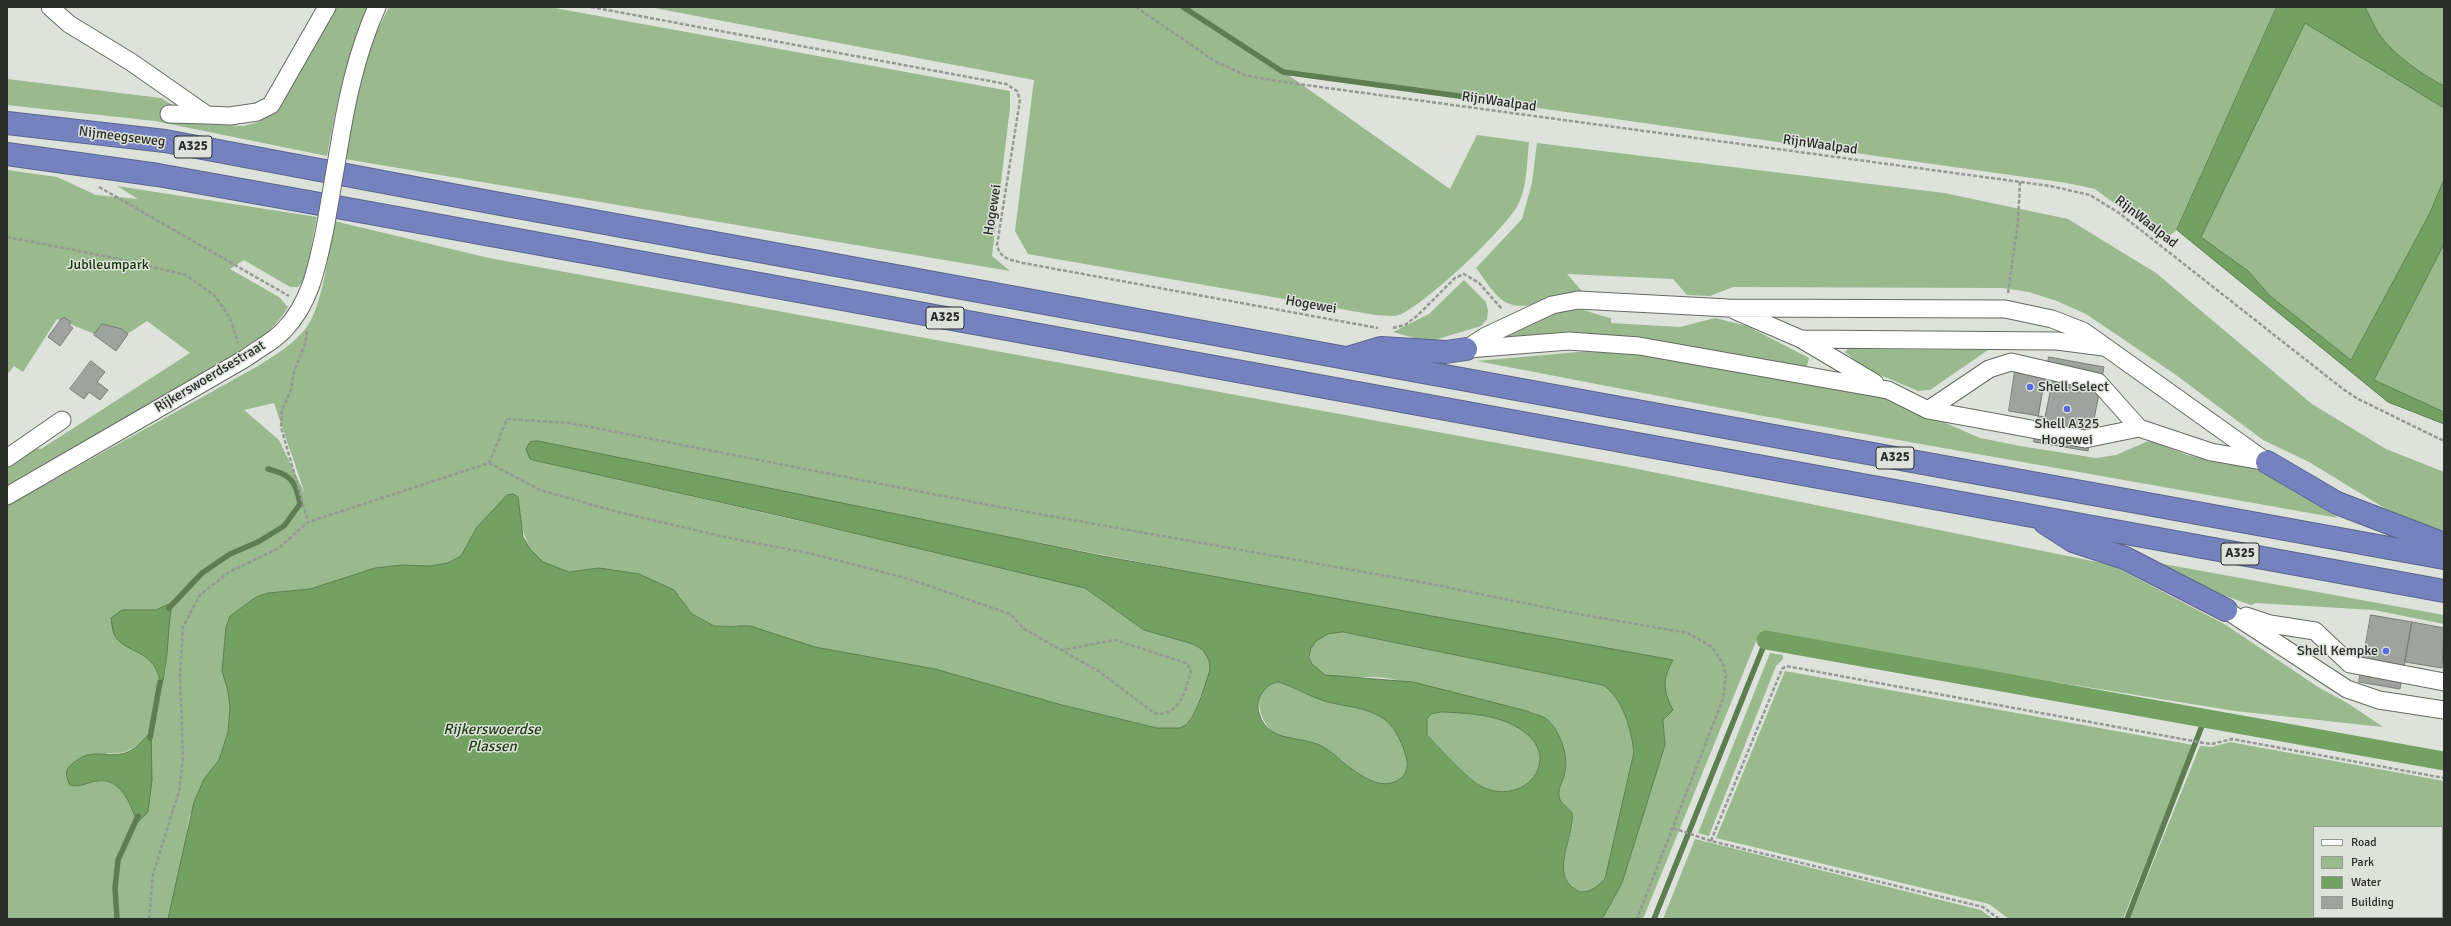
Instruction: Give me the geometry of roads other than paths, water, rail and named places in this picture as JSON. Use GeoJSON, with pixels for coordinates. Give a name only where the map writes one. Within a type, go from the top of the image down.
{"type":"FeatureCollection","features":[{"type":"Feature","properties":{"kind":"highway","name":"Nijmeegseweg"},"geometry":{"type":"LineString","coordinates":[[7,123],[165,141],[378,182],[1345,358]]}},
{"type":"Feature","properties":{"kind":"highway","name":"A325"},"geometry":{"type":"LineString","coordinates":[[7,154],[158,175],[370,213],[2444,591]]}},
{"type":"Feature","properties":{"kind":"highway"},"geometry":{"type":"LineString","coordinates":[[1345,358],[1381,348],[1446,352],[1466,349]]}},
{"type":"Feature","properties":{"kind":"highway","name":"A325"},"geometry":{"type":"LineString","coordinates":[[1345,358],[2444,558]]}},
{"type":"Feature","properties":{"kind":"highway"},"geometry":{"type":"LineString","coordinates":[[2266,462],[2337,504],[2444,544]]}},
{"type":"Feature","properties":{"kind":"highway"},"geometry":{"type":"LineString","coordinates":[[2036,517],[2073,540],[2125,558],[2226,610]]}},
{"type":"Feature","properties":{"kind":"street"},"geometry":{"type":"LineString","coordinates":[[50,7],[68,24],[131,62],[200,111]]}},
{"type":"Feature","properties":{"kind":"street"},"geometry":{"type":"LineString","coordinates":[[169,114],[200,111],[230,116],[257,112],[271,105],[327,7]]}},
{"type":"Feature","properties":{"kind":"street","name":"Rijkerswoerdsestraat"},"geometry":{"type":"LineString","coordinates":[[7,496],[246,358],[283,331],[303,304],[312,285],[325,229],[348,91],[369,26],[377,7]]}},
{"type":"Feature","properties":{"kind":"street"},"geometry":{"type":"LineString","coordinates":[[1466,349],[1486,336],[1552,305],[1578,300],[1728,308],[2005,309],[2052,319],[2082,330],[2266,462]]}},
{"type":"Feature","properties":{"kind":"street"},"geometry":{"type":"LineString","coordinates":[[1728,308],[1801,339],[1888,390],[1928,410],[2085,439],[2139,428]]}},
{"type":"Feature","properties":{"kind":"street"},"geometry":{"type":"LineString","coordinates":[[1801,339],[2057,341],[2106,347]]}},
{"type":"Feature","properties":{"kind":"street"},"geometry":{"type":"LineString","coordinates":[[1466,349],[1569,341],[1639,346],[1888,390]]}},
{"type":"Feature","properties":{"kind":"street"},"geometry":{"type":"LineString","coordinates":[[1928,410],[1989,369],[2011,362],[2098,382],[2139,428],[2211,452],[2266,462]]}},
{"type":"Feature","properties":{"kind":"street"},"geometry":{"type":"LineString","coordinates":[[7,458],[62,420]]}},
{"type":"Feature","properties":{"kind":"street"},"geometry":{"type":"LineString","coordinates":[[2226,610],[2270,624],[2315,631],[2350,664],[2444,682]]}},
{"type":"Feature","properties":{"kind":"street"},"geometry":{"type":"LineString","coordinates":[[2226,610],[2347,689],[2379,700],[2444,710]]}},
{"type":"Feature","properties":{"kind":"water"},"geometry":{"type":"Polygon","coordinates":[[[2277,7],[2365,7],[2381,37],[2397,54],[2426,76],[2444,86],[2444,108],[2305,23],[2201,237],[2248,271],[2270,296],[2351,360],[2430,213],[2444,179],[2444,244],[2374,380],[2444,412],[2444,424],[2388,402],[2177,230],[2277,7]]]}},
{"type":"Feature","properties":{"kind":"water","name":"Rijkerswoerdse Plassen"},"geometry":{"type":"Polygon","coordinates":[[[538,441],[1102,556],[1673,660],[1667,673],[1665,685],[1667,697],[1673,710],[1663,720],[1665,745],[1622,883],[1602,919],[168,919],[194,802],[204,779],[219,760],[228,732],[230,708],[228,691],[222,671],[226,627],[230,616],[256,597],[268,593],[310,589],[375,568],[403,565],[430,566],[448,563],[461,556],[477,527],[507,495],[513,494],[518,497],[523,537],[531,550],[543,562],[569,572],[599,568],[639,574],[674,590],[692,614],[714,626],[750,626],[815,647],[935,669],[1062,705],[1157,728],[1180,728],[1186,725],[1193,716],[1201,697],[1210,670],[1209,660],[1203,650],[1193,644],[1144,630],[1085,588],[786,517],[537,461],[530,459],[526,449],[530,442],[538,441]],[[1343,632],[1328,634],[1316,641],[1311,648],[1309,657],[1312,664],[1325,675],[1413,682],[1527,711],[1541,716],[1550,722],[1559,735],[1566,758],[1564,778],[1559,790],[1559,796],[1562,803],[1572,813],[1572,822],[1563,864],[1564,874],[1568,883],[1576,890],[1581,892],[1593,889],[1605,879],[1634,752],[1631,734],[1625,715],[1616,698],[1610,691],[1603,685],[1343,632]],[[1279,682],[1271,684],[1266,688],[1258,703],[1259,713],[1264,723],[1270,730],[1287,737],[1307,741],[1325,748],[1360,775],[1370,780],[1380,783],[1390,783],[1400,779],[1404,775],[1407,768],[1407,763],[1404,749],[1396,732],[1384,719],[1362,709],[1318,699],[1279,682]],[[1442,712],[1431,714],[1427,719],[1427,735],[1444,754],[1477,784],[1494,791],[1510,791],[1524,785],[1534,776],[1540,763],[1538,750],[1529,736],[1511,724],[1495,718],[1477,715],[1442,712]]]}},
{"type":"Feature","properties":{"kind":"water"},"geometry":{"type":"Polygon","coordinates":[[[172,603],[167,657],[161,688],[154,665],[147,658],[119,641],[114,634],[111,618],[122,610],[155,610],[172,603]]]}},
{"type":"Feature","properties":{"kind":"water"},"geometry":{"type":"Polygon","coordinates":[[[151,732],[152,780],[148,812],[137,823],[132,808],[124,794],[113,784],[105,781],[97,781],[81,785],[70,785],[67,771],[69,766],[79,759],[92,754],[110,755],[129,752],[151,732]]]}},
{"type":"Feature","properties":{"kind":"waterway"},"geometry":{"type":"LineString","coordinates":[[1183,7],[1283,72],[1481,99]]}},
{"type":"Feature","properties":{"kind":"waterway"},"geometry":{"type":"LineString","coordinates":[[169,608],[202,573],[230,554],[258,542],[284,526],[300,504],[294,484],[291,480],[282,473],[268,469]]}},
{"type":"Feature","properties":{"kind":"waterway"},"geometry":{"type":"LineString","coordinates":[[1654,919],[1766,640]]}},
{"type":"Feature","properties":{"kind":"waterway"},"geometry":{"type":"LineString","coordinates":[[1766,640],[2444,761]]}},
{"type":"Feature","properties":{"kind":"waterway"},"geometry":{"type":"LineString","coordinates":[[150,738],[160,682]]}},
{"type":"Feature","properties":{"kind":"waterway"},"geometry":{"type":"LineString","coordinates":[[2127,919],[2205,718]]}},
{"type":"Feature","properties":{"kind":"waterway"},"geometry":{"type":"LineString","coordinates":[[117,919],[115,888],[118,860],[138,816]]}},
{"type":"Feature","properties":{"kind":"place","name":"Shell Select"},"geometry":{"type":"Point","coordinates":[2030,387]}},
{"type":"Feature","properties":{"kind":"place","name":"Shell A325 Hogewei"},"geometry":{"type":"Point","coordinates":[2067,409]}},
{"type":"Feature","properties":{"kind":"place","name":"Shell Kempke"},"geometry":{"type":"Point","coordinates":[2386,651]}},
{"type":"Feature","properties":{"kind":"park label","name":"Jubileumpark"},"geometry":{"type":"Point","coordinates":[108,265]}}]}
